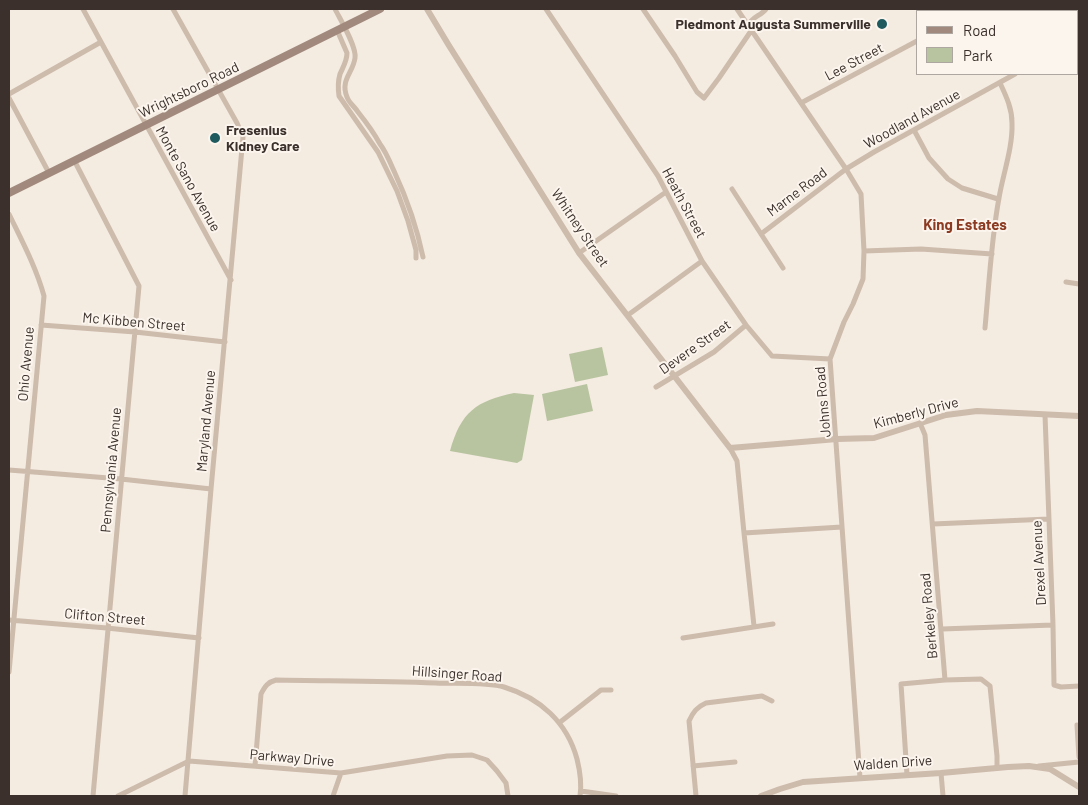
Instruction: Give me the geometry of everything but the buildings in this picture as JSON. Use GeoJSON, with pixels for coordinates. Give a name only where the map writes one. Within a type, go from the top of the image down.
{"type":"FeatureCollection","features":[{"type":"Feature","properties":{"kind":"main road","name":"Wrightsboro Road"},"geometry":{"type":"LineString","coordinates":[[9,193],[380,9]]}},
{"type":"Feature","properties":{"kind":"street","name":"Monte Sano Avenue"},"geometry":{"type":"LineString","coordinates":[[83,9],[231,280]]}},
{"type":"Feature","properties":{"kind":"street","name":"Maryland Avenue"},"geometry":{"type":"LineString","coordinates":[[173,9],[243,137],[185,796]]}},
{"type":"Feature","properties":{"kind":"street"},"geometry":{"type":"LineString","coordinates":[[335,9],[348,57],[340,74],[339,96],[378,152],[404,210],[416,250],[416,258]]}},
{"type":"Feature","properties":{"kind":"street","name":"Whitney Street"},"geometry":{"type":"LineString","coordinates":[[427,9],[578,253],[730,448]]}},
{"type":"Feature","properties":{"kind":"street","name":"Heath Street"},"geometry":{"type":"LineString","coordinates":[[546,9],[658,176],[702,261],[746,326],[772,356],[830,359]]}},
{"type":"Feature","properties":{"kind":"street"},"geometry":{"type":"LineString","coordinates":[[643,9],[697,92],[704,98],[720,78],[750,28],[750,22],[766,9]]}},
{"type":"Feature","properties":{"kind":"street","name":"Johns Road"},"geometry":{"type":"LineString","coordinates":[[737,9],[861,194],[864,251],[863,279],[830,359],[860,778]]}},
{"type":"Feature","properties":{"kind":"street"},"geometry":{"type":"LineString","coordinates":[[341,28],[355,51],[355,58],[346,80],[346,96],[381,145],[388,159],[409,207],[423,258]]}},
{"type":"Feature","properties":{"kind":"street"},"geometry":{"type":"LineString","coordinates":[[50,173],[9,96],[101,42]]}},
{"type":"Feature","properties":{"kind":"street","name":"Lee Street"},"geometry":{"type":"LineString","coordinates":[[801,103],[916,42]]}},
{"type":"Feature","properties":{"kind":"street","name":"Woodland Avenue"},"geometry":{"type":"LineString","coordinates":[[846,169],[1013,75]]}},
{"type":"Feature","properties":{"kind":"street"},"geometry":{"type":"LineString","coordinates":[[986,328],[998,199],[1011,140],[1012,122],[1010,107],[1000,83]]}},
{"type":"Feature","properties":{"kind":"street"},"geometry":{"type":"LineString","coordinates":[[914,130],[928,158],[948,179],[962,188],[998,199]]}},
{"type":"Feature","properties":{"kind":"street","name":"Pennsylvania Avenue"},"geometry":{"type":"LineString","coordinates":[[74,160],[139,286],[93,796]]}},
{"type":"Feature","properties":{"kind":"street","name":"Marne Road"},"geometry":{"type":"LineString","coordinates":[[761,234],[846,169]]}},
{"type":"Feature","properties":{"kind":"street"},"geometry":{"type":"LineString","coordinates":[[732,189],[783,268]]}},
{"type":"Feature","properties":{"kind":"street"},"geometry":{"type":"LineString","coordinates":[[578,253],[666,192]]}},
{"type":"Feature","properties":{"kind":"street","name":"Ohio Avenue"},"geometry":{"type":"LineString","coordinates":[[9,214],[40,279],[44,296],[11,620],[9,672]]}},
{"type":"Feature","properties":{"kind":"street"},"geometry":{"type":"LineString","coordinates":[[864,251],[921,248],[992,254]]}},
{"type":"Feature","properties":{"kind":"street"},"geometry":{"type":"LineString","coordinates":[[628,315],[702,261]]}},
{"type":"Feature","properties":{"kind":"street"},"geometry":{"type":"LineString","coordinates":[[1066,282],[1079,284]]}},
{"type":"Feature","properties":{"kind":"street","name":"Mc Kibben Street"},"geometry":{"type":"LineString","coordinates":[[41,325],[135,332],[225,342]]}},
{"type":"Feature","properties":{"kind":"street","name":"Devere Street"},"geometry":{"type":"LineString","coordinates":[[656,387],[714,352],[746,326]]}},
{"type":"Feature","properties":{"kind":"street","name":"Kimberly Drive"},"geometry":{"type":"LineString","coordinates":[[730,448],[837,439],[874,438],[946,415],[978,411],[1079,416]]}},
{"type":"Feature","properties":{"kind":"street","name":"Drexel Avenue"},"geometry":{"type":"LineString","coordinates":[[1045,414],[1054,625],[1054,685],[1061,687],[1079,686]]}},
{"type":"Feature","properties":{"kind":"street","name":"Berkeley Road"},"geometry":{"type":"LineString","coordinates":[[920,423],[925,435],[945,680]]}},
{"type":"Feature","properties":{"kind":"street"},"geometry":{"type":"LineString","coordinates":[[730,448],[735,454],[737,461],[754,626]]}},
{"type":"Feature","properties":{"kind":"street"},"geometry":{"type":"LineString","coordinates":[[9,470],[122,479],[211,489]]}},
{"type":"Feature","properties":{"kind":"street"},"geometry":{"type":"LineString","coordinates":[[933,524],[1049,519]]}},
{"type":"Feature","properties":{"kind":"street"},"geometry":{"type":"LineString","coordinates":[[744,533],[842,527]]}},
{"type":"Feature","properties":{"kind":"street","name":"Clifton Street"},"geometry":{"type":"LineString","coordinates":[[11,620],[199,638]]}},
{"type":"Feature","properties":{"kind":"street"},"geometry":{"type":"LineString","coordinates":[[683,638],[773,624]]}},
{"type":"Feature","properties":{"kind":"street"},"geometry":{"type":"LineString","coordinates":[[942,629],[1054,625]]}},
{"type":"Feature","properties":{"kind":"street"},"geometry":{"type":"LineString","coordinates":[[907,775],[901,684],[945,680],[981,679],[990,686],[997,768]]}},
{"type":"Feature","properties":{"kind":"street","name":"Hillsinger Road"},"geometry":{"type":"LineString","coordinates":[[255,766],[260,694],[266,685],[276,680],[483,685],[503,687],[515,691],[544,707],[560,722],[573,746],[581,776],[580,794]]}},
{"type":"Feature","properties":{"kind":"street"},"geometry":{"type":"LineString","coordinates":[[560,722],[601,690],[611,690]]}},
{"type":"Feature","properties":{"kind":"street"},"geometry":{"type":"LineString","coordinates":[[696,796],[689,721],[693,713],[699,706],[706,703],[762,696],[772,701]]}},
{"type":"Feature","properties":{"kind":"street"},"geometry":{"type":"LineString","coordinates":[[1077,725],[1079,757]]}},
{"type":"Feature","properties":{"kind":"street","name":"Parkway Drive"},"geometry":{"type":"LineString","coordinates":[[188,761],[341,773],[447,756],[472,755],[487,760],[497,771],[506,783],[508,796]]}},
{"type":"Feature","properties":{"kind":"street"},"geometry":{"type":"LineString","coordinates":[[118,796],[188,761]]}},
{"type":"Feature","properties":{"kind":"street"},"geometry":{"type":"LineString","coordinates":[[694,766],[735,762]]}},
{"type":"Feature","properties":{"kind":"street","name":"Walden Drive"},"geometry":{"type":"LineString","coordinates":[[761,796],[780,788],[804,782],[1079,762]]}},
{"type":"Feature","properties":{"kind":"street","name":"Walden Drive"},"geometry":{"type":"LineString","coordinates":[[1029,766],[1050,769],[1079,788]]}},
{"type":"Feature","properties":{"kind":"street"},"geometry":{"type":"LineString","coordinates":[[333,796],[341,773]]}},
{"type":"Feature","properties":{"kind":"street"},"geometry":{"type":"LineString","coordinates":[[941,773],[943,796]]}},
{"type":"Feature","properties":{"kind":"street"},"geometry":{"type":"LineString","coordinates":[[580,794],[616,796]]}},
{"type":"Feature","properties":{"kind":"green space"},"geometry":{"type":"Polygon","coordinates":[[[602,347],[608,375],[575,382],[569,354],[602,347]]]}},
{"type":"Feature","properties":{"kind":"green space"},"geometry":{"type":"Polygon","coordinates":[[[587,384],[593,411],[547,421],[542,394],[587,384]]]}},
{"type":"Feature","properties":{"kind":"green space"},"geometry":{"type":"Polygon","coordinates":[[[514,393],[534,395],[522,460],[517,463],[450,451],[459,427],[472,410],[490,400],[514,393]]]}},
{"type":"Feature","properties":{"kind":"place","name":"Piedmont Augusta Summerville"},"geometry":{"type":"Point","coordinates":[882,24]}},
{"type":"Feature","properties":{"kind":"place","name":"Fresenius Kidney Care"},"geometry":{"type":"Point","coordinates":[215,138]}},
{"type":"Feature","properties":{"kind":"district","name":"King Estates"},"geometry":{"type":"Point","coordinates":[965,225]}}]}
